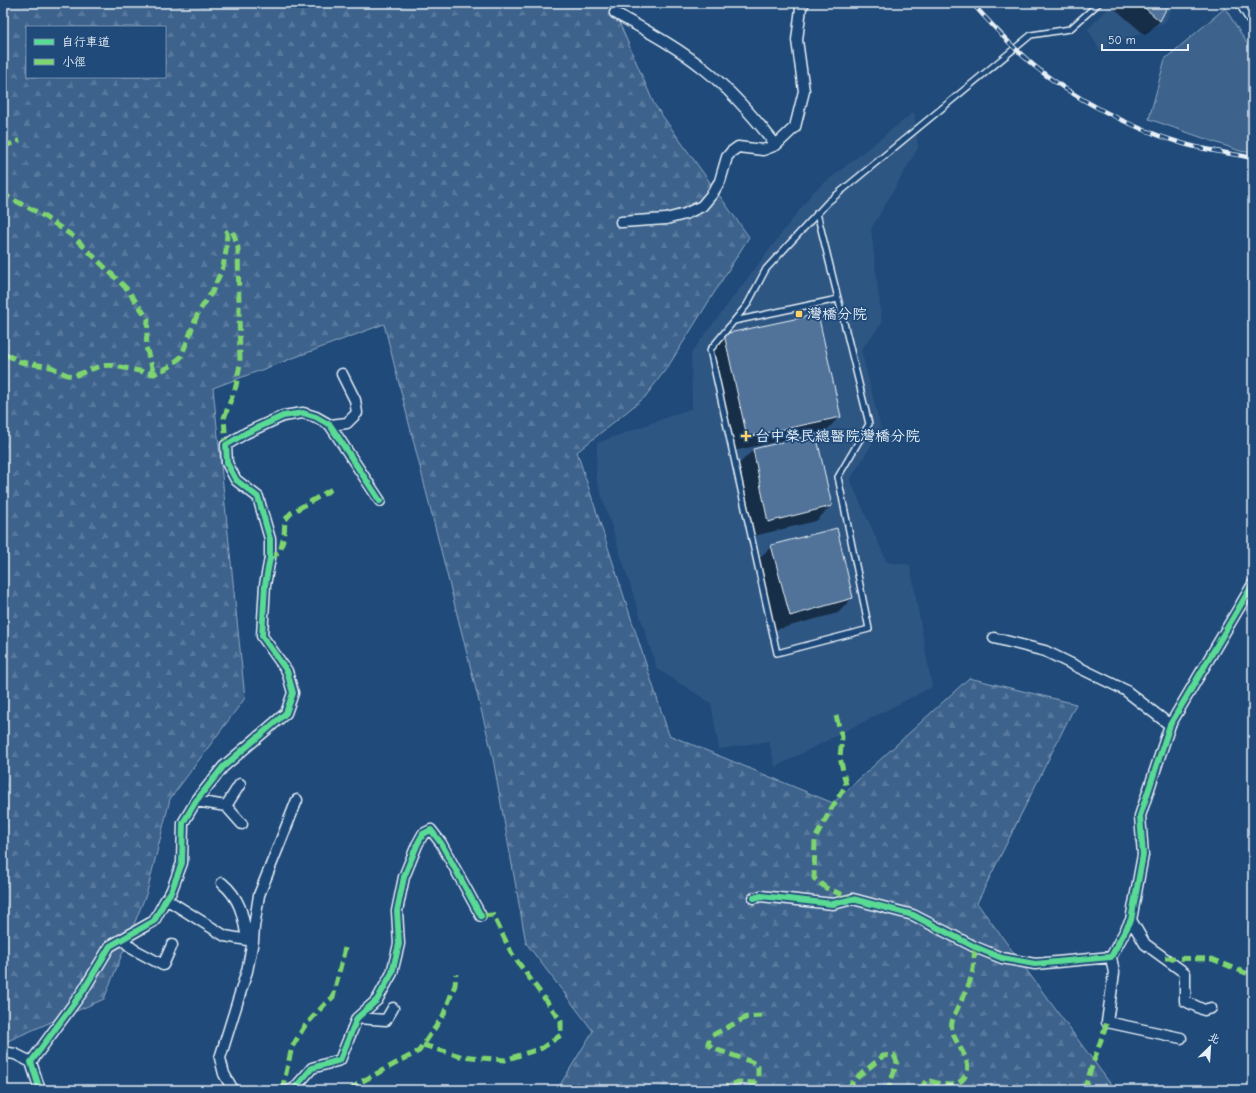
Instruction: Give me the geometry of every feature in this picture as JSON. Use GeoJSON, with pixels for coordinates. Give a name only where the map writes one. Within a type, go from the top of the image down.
{"type":"FeatureCollection","features":[{"type":"Feature","properties":{"kind":"street"},"geometry":{"type":"LineString","coordinates":[[620,222],[666,219],[702,206],[720,181],[727,157],[731,152],[738,147],[763,150],[776,144],[795,127],[804,91],[797,40],[801,8],[804,3]]}},
{"type":"Feature","properties":{"kind":"street"},"geometry":{"type":"LineString","coordinates":[[1243,3],[1253,20]]}},
{"type":"Feature","properties":{"kind":"street"},"geometry":{"type":"LineString","coordinates":[[615,13],[676,48],[704,68],[743,104],[776,144]]}},
{"type":"Feature","properties":{"kind":"street"},"geometry":{"type":"LineString","coordinates":[[330,425],[347,423],[357,413],[355,400],[342,374]]}},
{"type":"Feature","properties":{"kind":"street"},"geometry":{"type":"LineString","coordinates":[[31,1062],[83,991],[110,946],[154,921],[171,892],[182,863],[183,823],[196,800],[223,767],[286,713],[293,693],[287,671],[262,636],[265,585],[270,558],[270,539],[258,498],[236,480],[227,463],[226,445],[246,433],[283,416],[303,413],[316,417],[330,425],[380,501]]}},
{"type":"Feature","properties":{"kind":"street"},"geometry":{"type":"LineString","coordinates":[[1181,1038],[1107,1022],[1114,973],[1111,957],[1131,920],[1143,856],[1140,816],[1170,725],[1253,584]]}},
{"type":"Feature","properties":{"kind":"street"},"geometry":{"type":"LineString","coordinates":[[994,638],[1045,651],[1125,690],[1170,725]]}},
{"type":"Feature","properties":{"kind":"street"},"geometry":{"type":"LineString","coordinates":[[226,806],[240,784]]}},
{"type":"Feature","properties":{"kind":"street"},"geometry":{"type":"LineString","coordinates":[[196,800],[226,806],[242,824]]}},
{"type":"Feature","properties":{"kind":"street"},"geometry":{"type":"LineString","coordinates":[[231,1090],[232,1088],[224,1074],[220,1058],[247,972],[250,940],[254,927],[259,895],[297,800]]}},
{"type":"Feature","properties":{"kind":"street"},"geometry":{"type":"LineString","coordinates":[[290,1090],[293,1090],[312,1068],[340,1060],[358,1018],[377,1000],[392,972],[399,944],[397,911],[404,877],[417,845],[424,834],[431,830],[441,843],[482,916]]}},
{"type":"Feature","properties":{"kind":"street"},"geometry":{"type":"LineString","coordinates":[[222,883],[230,890],[242,911],[250,940]]}},
{"type":"Feature","properties":{"kind":"street"},"geometry":{"type":"LineString","coordinates":[[754,898],[761,896],[833,904],[853,899],[913,916],[975,947],[1002,958],[1035,964],[1111,957]]}},
{"type":"Feature","properties":{"kind":"street"},"geometry":{"type":"LineString","coordinates":[[166,899],[225,936],[250,940]]}},
{"type":"Feature","properties":{"kind":"street"},"geometry":{"type":"LineString","coordinates":[[1131,920],[1145,944],[1185,973],[1185,1001],[1204,1010],[1211,1008]]}},
{"type":"Feature","properties":{"kind":"street"},"geometry":{"type":"LineString","coordinates":[[122,939],[133,949],[162,965],[172,945]]}},
{"type":"Feature","properties":{"kind":"street"},"geometry":{"type":"LineString","coordinates":[[358,1018],[386,1020],[393,1008]]}},
{"type":"Feature","properties":{"kind":"street"},"geometry":{"type":"LineString","coordinates":[[3,1052],[15,1054],[31,1062],[40,1090]]}},
{"type":"Feature","properties":{"kind":"lane"},"geometry":{"type":"LineString","coordinates":[[817,213],[869,424],[838,477],[869,629],[777,653],[710,350],[748,305],[766,269],[817,213],[828,202],[1031,35],[1070,29],[1099,3]]}},
{"type":"Feature","properties":{"kind":"lane"},"geometry":{"type":"LineString","coordinates":[[734,321],[838,299]]}},
{"type":"Feature","properties":{"kind":"shaded area"},"geometry":{"type":"Polygon","coordinates":[[[1111,3],[1174,3],[1165,22],[1100,51],[1088,29],[1108,9],[1111,3]]]}},
{"type":"Feature","properties":{"kind":"shaded area","name":"台中榮民總醫院灣橋分院"},"geometry":{"type":"Polygon","coordinates":[[[914,112],[918,148],[871,229],[882,323],[861,350],[881,429],[850,480],[887,562],[910,565],[932,687],[775,767],[769,741],[719,749],[711,703],[657,669],[596,478],[597,443],[692,408],[691,353],[813,192],[914,112]]]}},
{"type":"Feature","properties":{"kind":"green space"},"geometry":{"type":"Polygon","coordinates":[[[3,3],[611,3],[654,104],[749,237],[669,365],[645,397],[577,452],[669,735],[833,803],[969,678],[1076,704],[977,903],[1115,1090],[557,1090],[593,1031],[526,943],[492,753],[384,324],[213,388],[245,698],[170,799],[147,892],[104,999],[3,1043],[3,3]]]}},
{"type":"Feature","properties":{"kind":"green space"},"geometry":{"type":"Polygon","coordinates":[[[1225,8],[1253,53],[1253,153],[1240,151],[1149,119],[1165,59],[1225,8]]]}},
{"type":"Feature","properties":{"kind":"building"},"geometry":{"type":"Polygon","coordinates":[[[1139,3],[1169,3],[1160,21],[1139,3]]]}},
{"type":"Feature","properties":{"kind":"building"},"geometry":{"type":"Polygon","coordinates":[[[818,314],[841,417],[747,437],[724,334],[818,314]]]}},
{"type":"Feature","properties":{"kind":"building"},"geometry":{"type":"Polygon","coordinates":[[[816,434],[832,506],[768,522],[753,449],[816,434]]]}},
{"type":"Feature","properties":{"kind":"building"},"geometry":{"type":"Polygon","coordinates":[[[837,528],[853,598],[790,616],[771,545],[837,528]]]}},
{"type":"Feature","properties":{"kind":"railway"},"geometry":{"type":"LineString","coordinates":[[972,3],[1008,42],[1032,64],[1065,89],[1103,111],[1142,129],[1181,143],[1208,150],[1253,158]]}},
{"type":"Feature","properties":{"kind":"marked path"},"geometry":{"type":"LineString","coordinates":[[3,147],[20,140]]}},
{"type":"Feature","properties":{"kind":"marked path"},"geometry":{"type":"LineString","coordinates":[[3,191],[8,197],[39,213],[74,237],[127,289],[148,319],[146,347],[154,374]]}},
{"type":"Feature","properties":{"kind":"marked path"},"geometry":{"type":"LineString","coordinates":[[5,354],[21,362],[51,367],[67,375],[74,376],[100,366],[110,365],[154,374],[169,367],[181,357],[198,313],[212,292],[223,267],[227,232],[231,230],[238,248],[240,364],[236,386],[224,418],[226,445]]}},
{"type":"Feature","properties":{"kind":"marked path"},"geometry":{"type":"LineString","coordinates":[[270,558],[280,552],[284,536],[285,520],[291,513],[332,489]]}},
{"type":"Feature","properties":{"kind":"marked path"},"geometry":{"type":"LineString","coordinates":[[836,716],[842,737],[840,757],[846,785],[815,839],[814,878],[826,888],[853,899]]}},
{"type":"Feature","properties":{"kind":"marked path"},"geometry":{"type":"LineString","coordinates":[[423,1045],[460,1056],[505,1060],[542,1048],[561,1035],[561,1021],[512,954],[493,915],[481,916]]}},
{"type":"Feature","properties":{"kind":"marked path"},"geometry":{"type":"LineString","coordinates":[[921,1090],[926,1080],[950,1085],[963,1079],[967,1072],[965,1058],[954,1037],[952,1022],[972,974],[975,947]]}},
{"type":"Feature","properties":{"kind":"marked path"},"geometry":{"type":"LineString","coordinates":[[282,1090],[292,1047],[304,1027],[333,997],[345,948]]}},
{"type":"Feature","properties":{"kind":"marked path"},"geometry":{"type":"LineString","coordinates":[[1165,958],[1212,959],[1253,976]]}},
{"type":"Feature","properties":{"kind":"marked path"},"geometry":{"type":"LineString","coordinates":[[350,1090],[359,1083],[419,1051],[443,1016],[455,985],[456,974]]}},
{"type":"Feature","properties":{"kind":"marked path"},"geometry":{"type":"LineString","coordinates":[[719,1090],[738,1082],[755,1083],[758,1077],[758,1067],[752,1062],[712,1048],[708,1043],[711,1036],[747,1017],[762,1016]]}},
{"type":"Feature","properties":{"kind":"marked path"},"geometry":{"type":"LineString","coordinates":[[1084,1090],[1107,1022]]}},
{"type":"Feature","properties":{"kind":"marked path"},"geometry":{"type":"LineString","coordinates":[[848,1090],[853,1081],[883,1056],[894,1055],[897,1062],[888,1090]]}},
{"type":"Feature","properties":{"kind":"cycle path"},"geometry":{"type":"LineString","coordinates":[[40,1090],[31,1062],[83,991],[110,946],[154,921],[171,892],[182,863],[183,823],[196,801],[223,767],[286,713],[293,693],[287,671],[262,636],[265,585],[270,558],[270,539],[258,497],[236,480],[227,463],[226,445],[246,433],[283,416],[303,413],[316,417],[330,425],[380,501]]}},
{"type":"Feature","properties":{"kind":"cycle path"},"geometry":{"type":"LineString","coordinates":[[754,898],[761,896],[833,904],[853,899],[913,915],[975,947],[1002,958],[1035,964],[1111,957],[1131,920],[1143,855],[1140,816],[1170,725],[1253,584]]}},
{"type":"Feature","properties":{"kind":"cycle path"},"geometry":{"type":"LineString","coordinates":[[290,1090],[293,1090],[312,1068],[340,1060],[357,1018],[377,1000],[392,973],[399,944],[397,911],[404,877],[423,834],[431,830],[441,843],[481,916]]}},
{"type":"Feature","properties":{"kind":"place","name":"灣橋分院"},"geometry":{"type":"Point","coordinates":[799,314]}},
{"type":"Feature","properties":{"kind":"place","name":"台中榮民總醫院灣橋分院"},"geometry":{"type":"Point","coordinates":[746,436]}}]}
